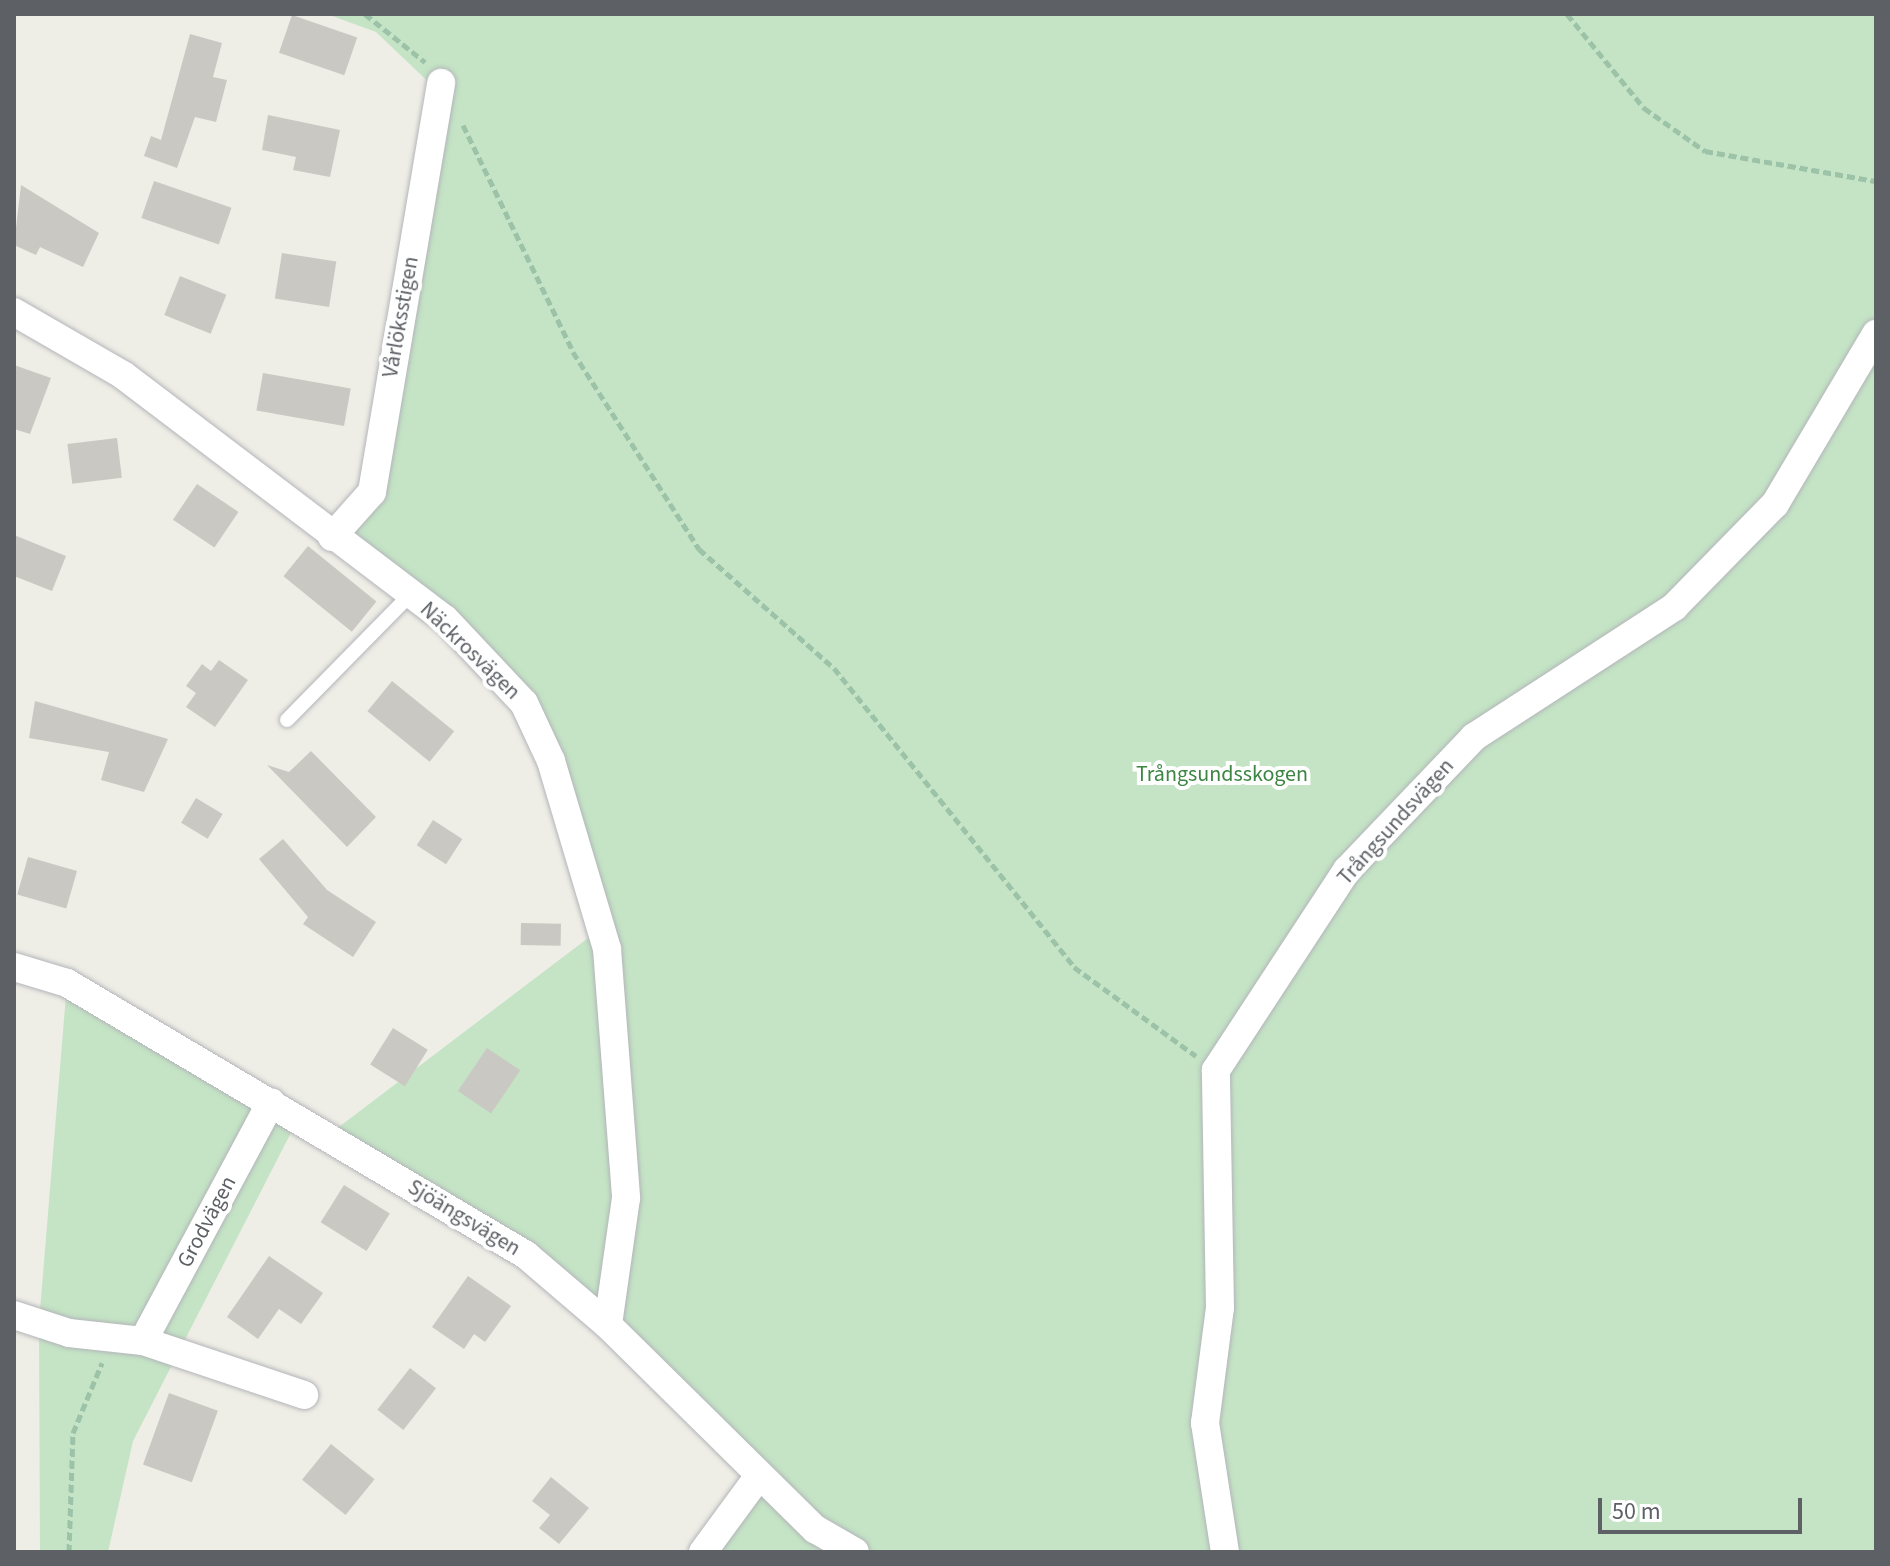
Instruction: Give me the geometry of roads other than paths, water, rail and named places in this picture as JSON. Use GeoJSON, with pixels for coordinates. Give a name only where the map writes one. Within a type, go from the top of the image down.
{"type":"FeatureCollection","features":[{"type":"Feature","properties":{"kind":"street","name":"Vårlöksstigen"},"geometry":{"type":"LineString","coordinates":[[332,537],[372,492],[441,83]]}},
{"type":"Feature","properties":{"kind":"street","name":"Näckrosvägen"},"geometry":{"type":"LineString","coordinates":[[14,312],[123,375],[332,537],[411,594],[524,703],[551,761],[607,949],[626,1198],[621,1274],[608,1325]]}},
{"type":"Feature","properties":{"kind":"street","name":"Trångsundsvägen"},"geometry":{"type":"LineString","coordinates":[[1225,1552],[1205,1423],[1220,1308],[1216,1070],[1347,870],[1474,737],[1674,607],[1775,504],[1876,334]]}},
{"type":"Feature","properties":{"kind":"street","name":"Sjöängsvägen"},"geometry":{"type":"LineString","coordinates":[[14,967],[67,983],[526,1255],[608,1325],[758,1477],[815,1529],[855,1552]]}},
{"type":"Feature","properties":{"kind":"street","name":"Grodvägen"},"geometry":{"type":"LineString","coordinates":[[130,1340],[271,1102]]}},
{"type":"Feature","properties":{"kind":"street"},"geometry":{"type":"LineString","coordinates":[[14,1315],[130,1340],[304,1395]]}},
{"type":"Feature","properties":{"kind":"street"},"geometry":{"type":"LineString","coordinates":[[703,1552],[758,1477]]}},
{"type":"Feature","properties":{"kind":"lane"},"geometry":{"type":"LineString","coordinates":[[287,720],[411,594]]}},
{"type":"Feature","properties":{"kind":"park label","name":"Trångsundsskogen"},"geometry":{"type":"Point","coordinates":[1222,775]}}]}
